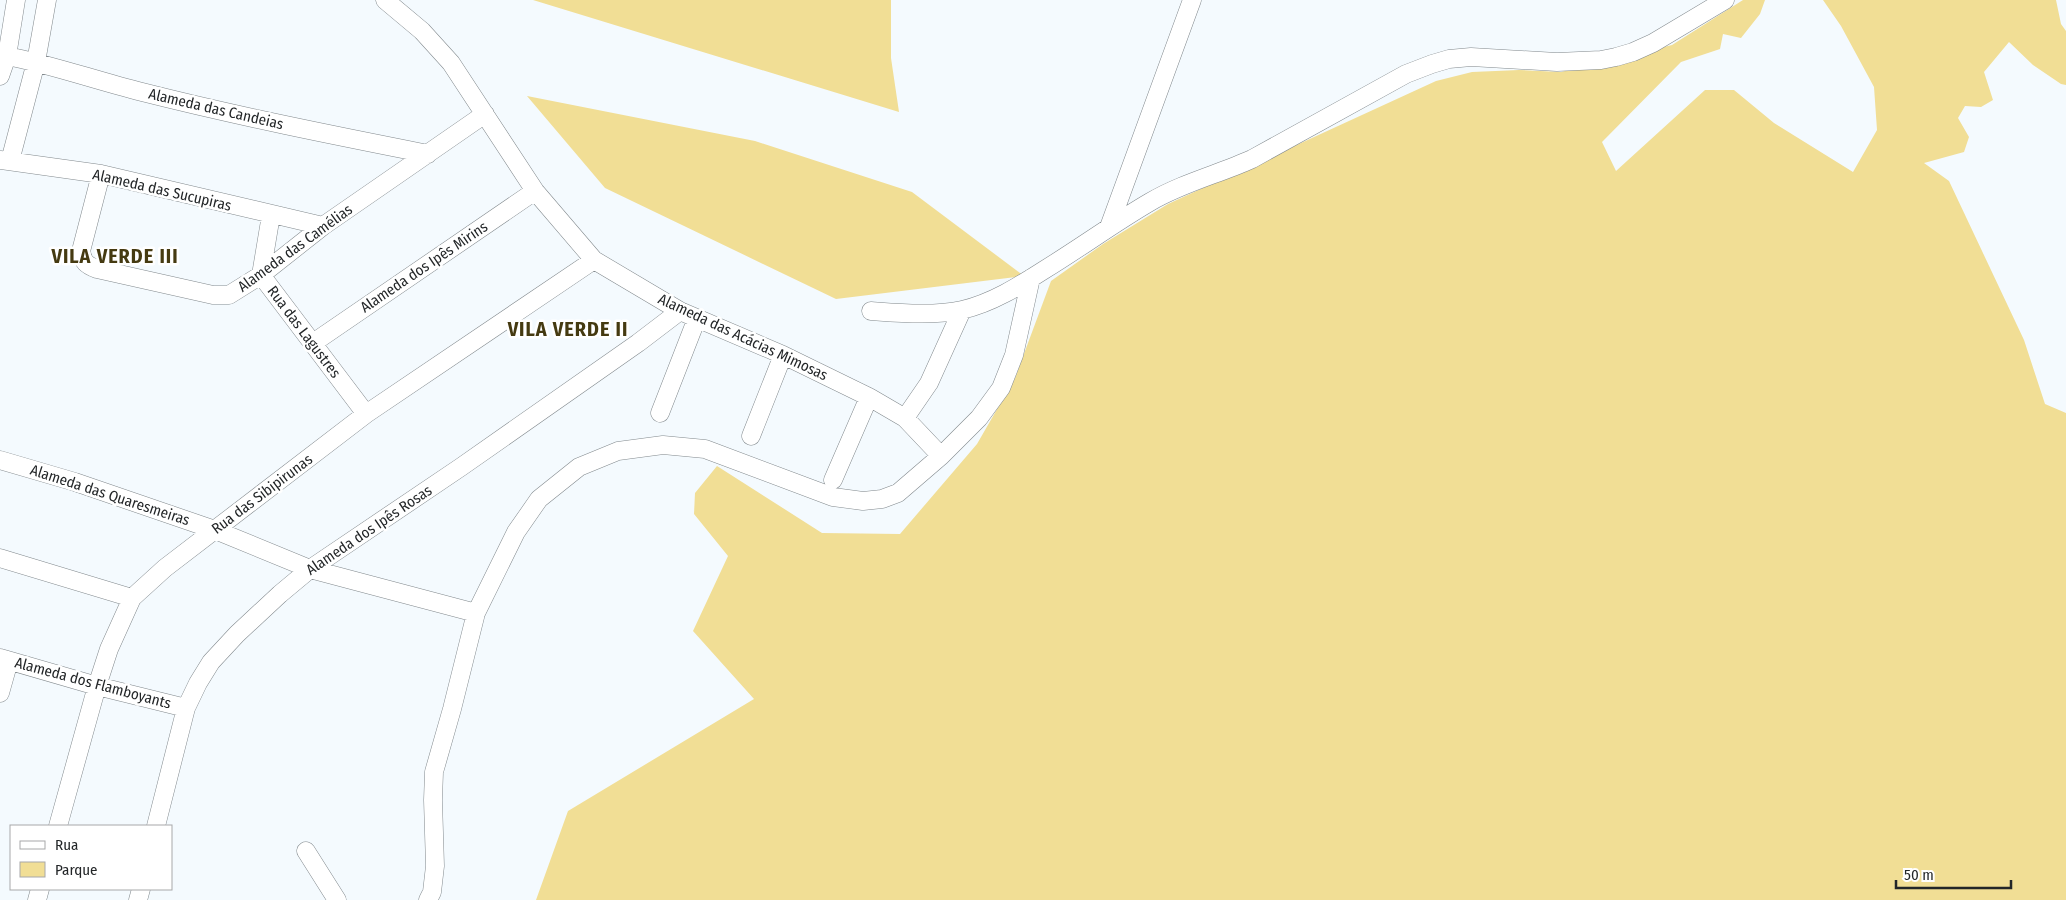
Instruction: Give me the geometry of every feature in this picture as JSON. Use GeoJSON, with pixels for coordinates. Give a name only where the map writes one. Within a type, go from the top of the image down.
{"type":"FeatureCollection","features":[{"type":"Feature","properties":{"kind":"street"},"geometry":{"type":"LineString","coordinates":[[0,76],[7,56],[16,0]]}},
{"type":"Feature","properties":{"kind":"street"},"geometry":{"type":"LineString","coordinates":[[5,161],[36,62],[47,0]]}},
{"type":"Feature","properties":{"kind":"street","name":"Alameda das Acácias Mimosas"},"geometry":{"type":"LineString","coordinates":[[385,0],[422,31],[451,63],[535,191],[594,260],[680,311],[783,355],[869,397],[905,418],[941,456]]}},
{"type":"Feature","properties":{"kind":"street"},"geometry":{"type":"LineString","coordinates":[[1109,227],[1192,0]]}},
{"type":"Feature","properties":{"kind":"street"},"geometry":{"type":"LineString","coordinates":[[871,311],[908,314],[962,310],[1001,295],[1032,278],[1109,227],[1170,191],[1223,172],[1252,159],[1418,68],[1449,59],[1471,57],[1557,62],[1601,60],[1616,57],[1653,43],[1725,0]]}},
{"type":"Feature","properties":{"kind":"street","name":"Alameda das Candeias"},"geometry":{"type":"LineString","coordinates":[[7,56],[36,62],[142,92],[278,124],[428,154]]}},
{"type":"Feature","properties":{"kind":"street","name":"Alameda das Camélias"},"geometry":{"type":"LineString","coordinates":[[100,174],[81,250],[83,260],[87,265],[97,269],[213,295],[229,295],[261,275],[323,226],[485,114]]}},
{"type":"Feature","properties":{"kind":"street","name":"Alameda das Sucupiras"},"geometry":{"type":"LineString","coordinates":[[5,161],[100,174],[323,226]]}},
{"type":"Feature","properties":{"kind":"street","name":"Alameda dos Ipês Mirins"},"geometry":{"type":"LineString","coordinates":[[313,343],[535,191]]}},
{"type":"Feature","properties":{"kind":"street","name":"Rua das Lagustres"},"geometry":{"type":"LineString","coordinates":[[271,215],[261,275],[366,414]]}},
{"type":"Feature","properties":{"kind":"street","name":"Rua das Sibipirunas"},"geometry":{"type":"LineString","coordinates":[[58,825],[109,649],[132,598],[165,568],[366,414],[594,260]]}},
{"type":"Feature","properties":{"kind":"street"},"geometry":{"type":"LineString","coordinates":[[428,900],[433,886],[435,866],[434,772],[476,613],[516,532],[539,499],[579,467],[618,451],[663,445],[705,449],[833,497],[863,501],[882,499],[898,492],[941,456],[980,418],[1001,388],[1014,356],[1032,278]]}},
{"type":"Feature","properties":{"kind":"street"},"geometry":{"type":"LineString","coordinates":[[905,418],[929,383],[962,310]]}},
{"type":"Feature","properties":{"kind":"street","name":"Alameda dos Ipês Rosas"},"geometry":{"type":"LineString","coordinates":[[156,825],[186,708],[211,662],[237,634],[310,569],[461,467],[638,343],[680,311]]}},
{"type":"Feature","properties":{"kind":"street"},"geometry":{"type":"LineString","coordinates":[[660,413],[697,318]]}},
{"type":"Feature","properties":{"kind":"street"},"geometry":{"type":"LineString","coordinates":[[751,436],[783,355]]}},
{"type":"Feature","properties":{"kind":"street"},"geometry":{"type":"LineString","coordinates":[[833,480],[869,397]]}},
{"type":"Feature","properties":{"kind":"street","name":"Alameda das Quaresmeiras"},"geometry":{"type":"LineString","coordinates":[[0,460],[74,482],[215,530],[310,569],[476,613]]}},
{"type":"Feature","properties":{"kind":"street"},"geometry":{"type":"LineString","coordinates":[[0,558],[132,598]]}},
{"type":"Feature","properties":{"kind":"street"},"geometry":{"type":"LineString","coordinates":[[0,693],[4,660]]}},
{"type":"Feature","properties":{"kind":"street","name":"Alameda dos Flamboyants"},"geometry":{"type":"LineString","coordinates":[[4,660],[186,708]]}},
{"type":"Feature","properties":{"kind":"street"},"geometry":{"type":"LineString","coordinates":[[306,851],[337,900]]}},
{"type":"Feature","properties":{"kind":"green space"},"geometry":{"type":"Polygon","coordinates":[[[533,0],[891,0],[891,58],[899,112],[533,0]]]}},
{"type":"Feature","properties":{"kind":"green space"},"geometry":{"type":"Polygon","coordinates":[[[1743,0],[1765,0],[1760,14],[1741,38],[1723,34],[1720,49],[1681,62],[1602,142],[1616,171],[1705,90],[1734,90],[1774,123],[1853,172],[1877,130],[1874,87],[1841,26],[1823,0],[2056,0],[2061,24],[2066,31],[2066,85],[2061,84],[2033,65],[2009,42],[1984,72],[1993,100],[1981,107],[1965,106],[1958,118],[1969,137],[1964,152],[1924,163],[1949,181],[2024,340],[2045,404],[2066,413],[2066,900],[536,900],[568,811],[754,699],[693,631],[728,556],[694,514],[695,493],[717,466],[822,533],[900,534],[977,444],[1015,378],[1051,281],[1103,244],[1168,204],[1436,81],[1472,72],[1519,70],[1561,72],[1672,45],[1743,0]]]}},
{"type":"Feature","properties":{"kind":"green space"},"geometry":{"type":"Polygon","coordinates":[[[527,96],[755,141],[912,192],[1024,276],[836,299],[605,188],[527,96]]]}},
{"type":"Feature","properties":{"kind":"district","name":"VILA VERDE III"},"geometry":{"type":"Point","coordinates":[115,256]}},
{"type":"Feature","properties":{"kind":"district","name":"VILA VERDE II"},"geometry":{"type":"Point","coordinates":[568,329]}}]}
